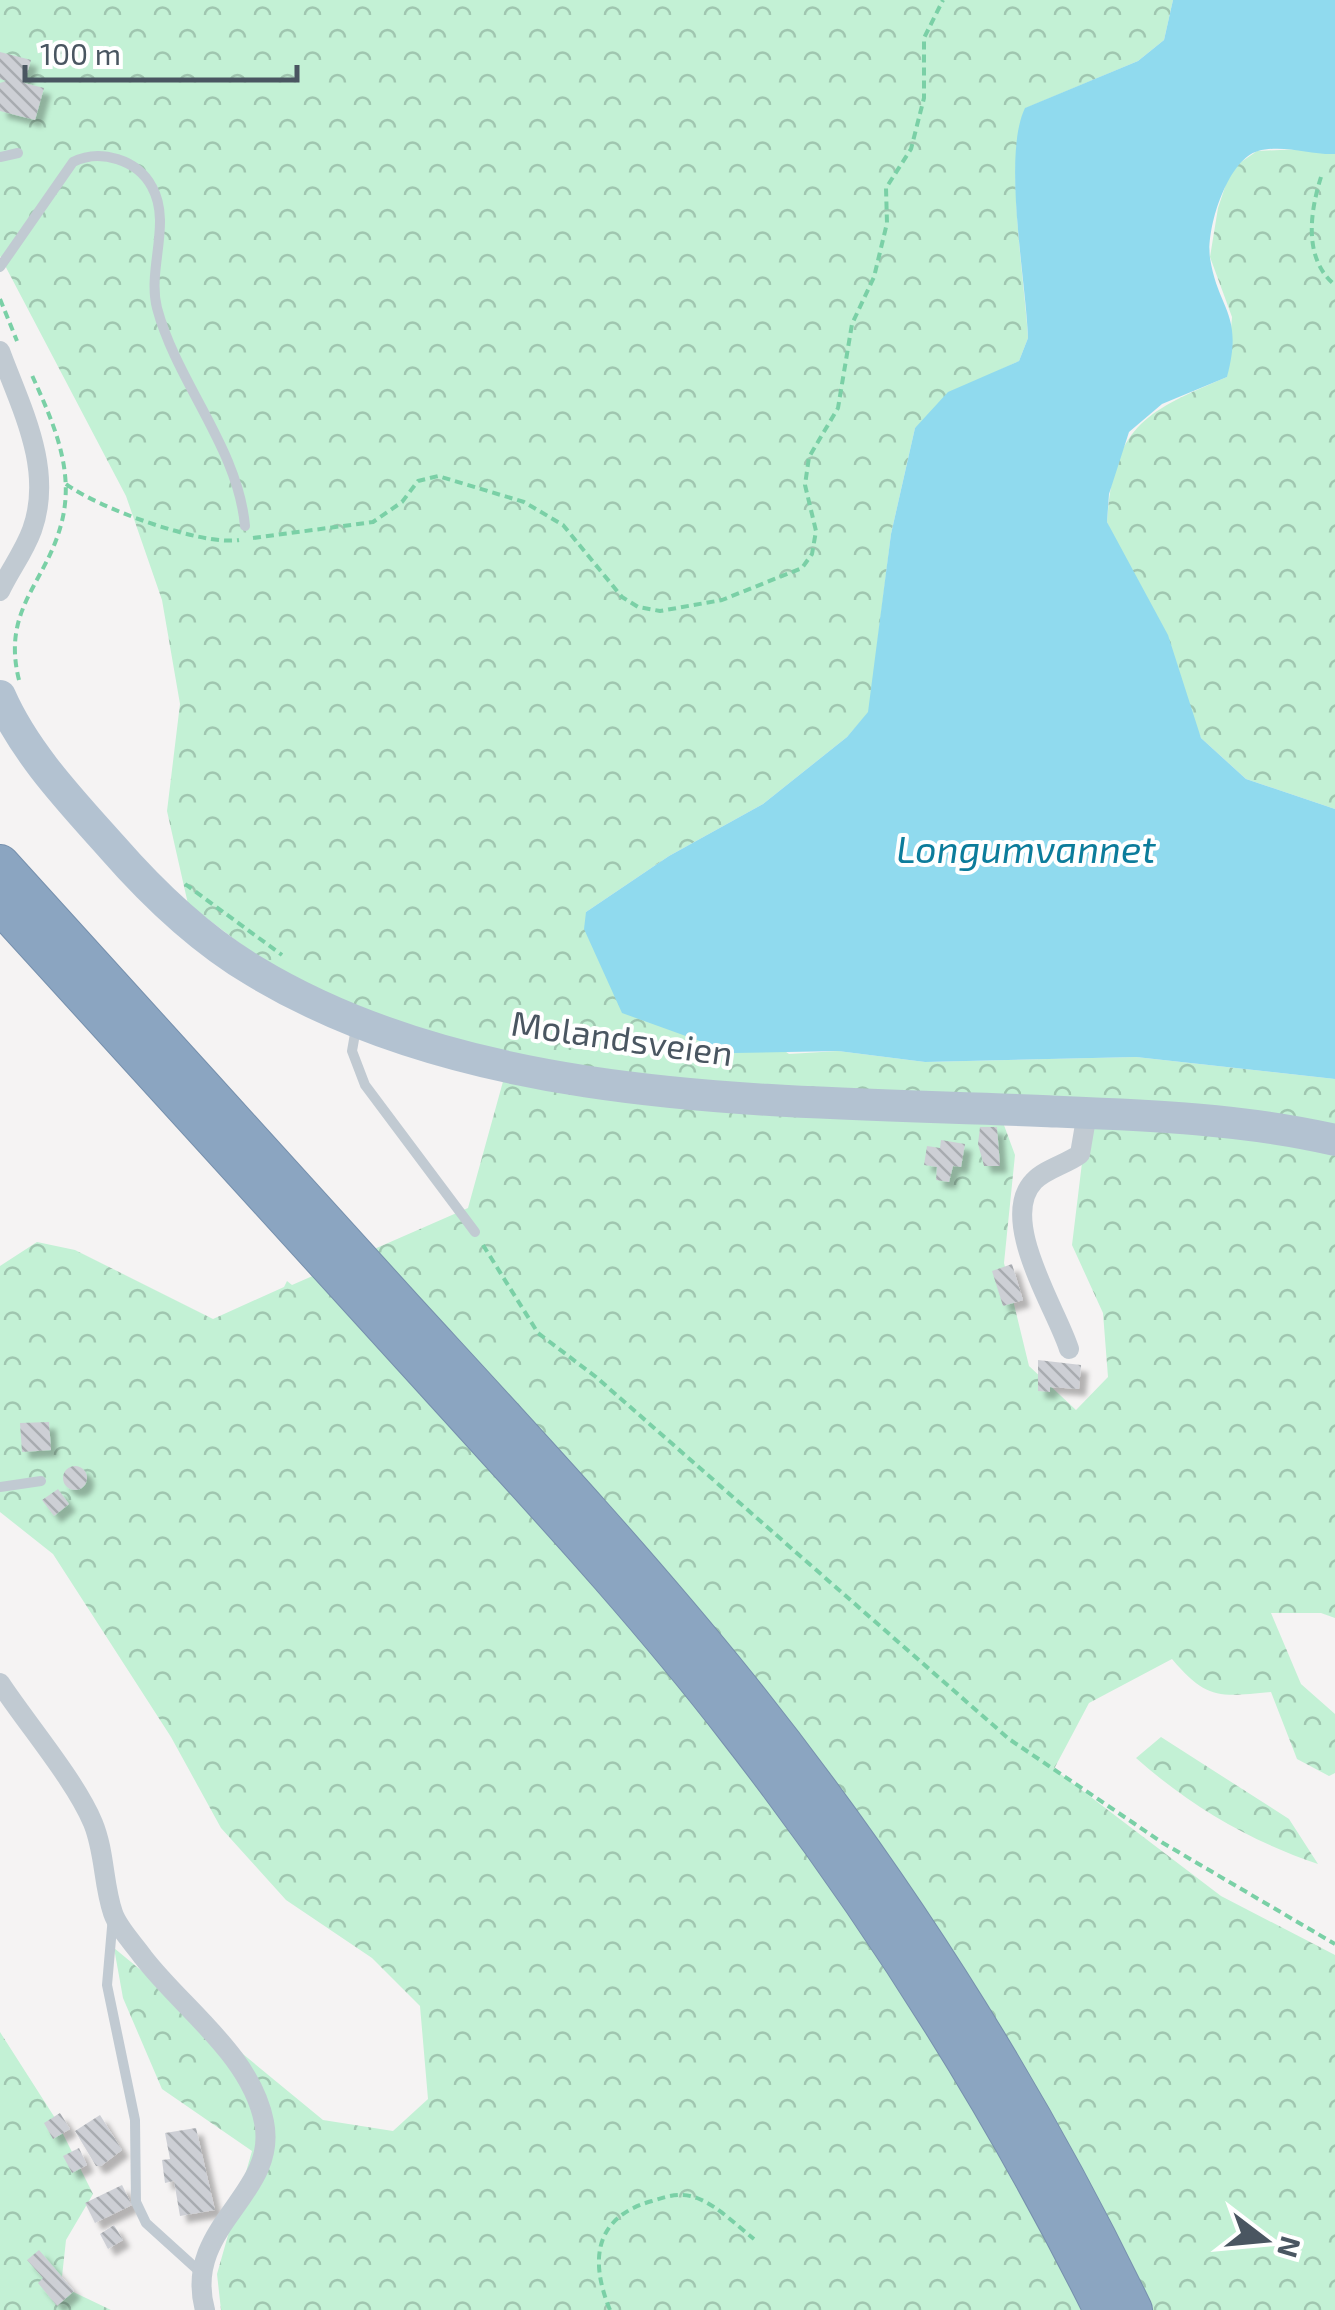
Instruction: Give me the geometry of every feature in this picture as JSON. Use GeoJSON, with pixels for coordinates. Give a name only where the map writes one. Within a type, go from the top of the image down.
{"type":"FeatureCollection","features":[{"type":"Feature","properties":{"kind":"highway"},"geometry":{"type":"LineString","coordinates":[[0,864],[593,1516],[738,1686],[848,1833],[948,1980],[1039,2132],[1133,2310]]}},
{"type":"Feature","properties":{"kind":"highway"},"geometry":{"type":"LineString","coordinates":[[0,904],[581,1543],[737,1729],[840,1868],[939,2018],[1029,2169],[1102,2310]]}},
{"type":"Feature","properties":{"kind":"main road","name":"Molandsveien"},"geometry":{"type":"LineString","coordinates":[[0,696],[8,725],[129,867],[194,928],[266,978],[357,1022],[462,1055],[641,1087],[1236,1124],[1335,1140]]}},
{"type":"Feature","properties":{"kind":"street"},"geometry":{"type":"LineString","coordinates":[[0,351],[35,447],[40,477],[34,527],[4,573],[0,592]]}},
{"type":"Feature","properties":{"kind":"street"},"geometry":{"type":"LineString","coordinates":[[1069,1349],[1032,1263],[1025,1204],[1035,1180],[1080,1154],[1086,1113]]}},
{"type":"Feature","properties":{"kind":"street"},"geometry":{"type":"LineString","coordinates":[[0,1683],[92,1820],[102,1849],[114,1915],[145,1960],[220,2042],[256,2096],[265,2124],[264,2154],[257,2174],[216,2229],[200,2271],[206,2310]]}},
{"type":"Feature","properties":{"kind":"lane"},"geometry":{"type":"LineString","coordinates":[[0,157],[18,153]]}},
{"type":"Feature","properties":{"kind":"lane"},"geometry":{"type":"LineString","coordinates":[[0,268],[73,162],[86,156],[110,156],[142,174],[153,188],[158,212],[154,278],[158,311],[238,489],[244,526]]}},
{"type":"Feature","properties":{"kind":"lane"},"geometry":{"type":"LineString","coordinates":[[357,1022],[352,1051],[364,1085],[475,1232]]}},
{"type":"Feature","properties":{"kind":"lane"},"geometry":{"type":"LineString","coordinates":[[0,1487],[42,1481]]}},
{"type":"Feature","properties":{"kind":"lane"},"geometry":{"type":"LineString","coordinates":[[114,1915],[106,1984],[135,2120],[136,2202],[146,2223],[200,2271]]}},
{"type":"Feature","properties":{"kind":"path"},"geometry":{"type":"LineString","coordinates":[[66,484],[87,500],[193,537],[228,542],[373,522],[402,502],[418,481],[438,476],[524,502],[563,525],[622,597],[638,607],[660,611],[690,607],[788,577],[812,554],[816,531],[805,485],[809,456],[838,408],[852,324],[874,277],[887,223],[886,188],[910,149],[924,98],[924,38],[943,0]]}},
{"type":"Feature","properties":{"kind":"path"},"geometry":{"type":"LineString","coordinates":[[1322,177],[1311,232],[1316,256],[1335,286]]}},
{"type":"Feature","properties":{"kind":"path"},"geometry":{"type":"LineString","coordinates":[[178,878],[223,916],[288,958]]}},
{"type":"Feature","properties":{"kind":"path"},"geometry":{"type":"LineString","coordinates":[[475,1232],[538,1333],[596,1378],[1009,1739],[1163,1844],[1335,1944]]}},
{"type":"Feature","properties":{"kind":"path"},"geometry":{"type":"LineString","coordinates":[[610,2310],[599,2271],[599,2252],[605,2231],[626,2208],[682,2194],[700,2199],[754,2240]]}},
{"type":"Feature","properties":{"kind":"green space"},"geometry":{"type":"Polygon","coordinates":[[[0,0],[1173,0],[1164,40],[1138,61],[1026,108],[1019,129],[1016,186],[1028,338],[1019,361],[989,375],[915,428],[891,534],[869,712],[847,737],[763,804],[669,856],[586,912],[789,1054],[838,1051],[925,1062],[1136,1057],[1335,1079],[1335,1618],[1321,1613],[1271,1613],[1301,1684],[1335,1714],[1335,1773],[1329,1776],[1297,1759],[1271,1692],[1215,1693],[1195,1682],[1172,1659],[1089,1703],[1054,1769],[1221,1896],[1335,1955],[1335,2310],[221,2310],[217,2274],[252,2151],[162,2089],[123,1998],[114,1948],[323,2120],[393,2131],[428,2099],[420,2006],[372,1958],[286,1900],[221,1828],[171,1737],[53,1554],[0,1512],[0,1266],[37,1242],[75,1250],[213,1319],[284,1287],[287,1281],[292,1285],[468,1208],[507,1067],[365,1014],[262,960],[188,904],[167,811],[180,704],[162,600],[126,496],[0,256],[0,0]],[[1071,1098],[1001,1117],[1015,1155],[1004,1263],[1029,1366],[1076,1410],[1108,1377],[1103,1313],[1072,1245],[1085,1138],[1071,1098]]]}},
{"type":"Feature","properties":{"kind":"green space"},"geometry":{"type":"Polygon","coordinates":[[[1300,149],[1335,154],[1335,809],[1246,779],[1201,738],[1107,522],[1117,463],[1139,426],[1175,401],[1227,377],[1232,317],[1210,257],[1218,208],[1231,169],[1257,151],[1300,149]]]}},
{"type":"Feature","properties":{"kind":"green space"},"geometry":{"type":"Polygon","coordinates":[[[1161,1737],[1289,1819],[1318,1864],[1245,1833],[1199,1807],[1136,1758],[1161,1737]]]}},
{"type":"Feature","properties":{"kind":"green space"},"geometry":{"type":"Polygon","coordinates":[[[0,2032],[55,2118],[93,2194],[66,2240],[61,2286],[111,2310],[0,2310],[0,2032]]]}},
{"type":"Feature","properties":{"kind":"water","name":"Longumvannet"},"geometry":{"type":"Polygon","coordinates":[[[1173,0],[1335,0],[1335,154],[1258,151],[1237,167],[1228,181],[1215,214],[1210,245],[1214,275],[1233,339],[1227,377],[1162,404],[1129,432],[1109,494],[1107,522],[1168,635],[1201,738],[1246,779],[1335,809],[1335,1079],[1136,1057],[925,1062],[838,1051],[733,1053],[622,1013],[584,929],[586,912],[669,856],[763,804],[847,737],[868,712],[891,534],[915,428],[948,392],[1019,361],[1028,338],[1015,187],[1018,129],[1025,108],[1138,61],[1164,40],[1173,0]]]}},
{"type":"Feature","properties":{"kind":"building"},"geometry":{"type":"Polygon","coordinates":[[[0,52],[31,60],[24,83],[44,88],[35,120],[0,111],[0,83],[6,81],[0,79],[0,52]]]}},
{"type":"Feature","properties":{"kind":"building"},"geometry":{"type":"Polygon","coordinates":[[[980,1127],[997,1127],[1000,1166],[984,1166],[978,1144],[980,1127]]]}},
{"type":"Feature","properties":{"kind":"building"},"geometry":{"type":"Polygon","coordinates":[[[941,1140],[965,1144],[961,1167],[953,1166],[949,1182],[936,1180],[937,1167],[924,1165],[927,1146],[940,1148],[941,1140]]]}},
{"type":"Feature","properties":{"kind":"building"},"geometry":{"type":"Polygon","coordinates":[[[1012,1264],[1023,1300],[1003,1306],[992,1271],[1012,1264]]]}},
{"type":"Feature","properties":{"kind":"building"},"geometry":{"type":"Polygon","coordinates":[[[1038,1360],[1081,1365],[1079,1389],[1050,1387],[1050,1392],[1038,1391],[1038,1360]]]}},
{"type":"Feature","properties":{"kind":"building"},"geometry":{"type":"Polygon","coordinates":[[[49,1422],[51,1450],[22,1452],[20,1423],[49,1422]]]}},
{"type":"Feature","properties":{"kind":"building"},"geometry":{"type":"Polygon","coordinates":[[[75,1466],[84,1469],[84,1487],[75,1490],[66,1487],[63,1478],[66,1469],[75,1466]]]}},
{"type":"Feature","properties":{"kind":"building"},"geometry":{"type":"Polygon","coordinates":[[[58,1489],[69,1504],[54,1516],[42,1500],[58,1489]]]}},
{"type":"Feature","properties":{"kind":"building"},"geometry":{"type":"Polygon","coordinates":[[[60,2113],[70,2129],[53,2139],[44,2123],[60,2113]]]}},
{"type":"Feature","properties":{"kind":"building"},"geometry":{"type":"Polygon","coordinates":[[[100,2115],[122,2150],[96,2166],[75,2131],[100,2115]]]}},
{"type":"Feature","properties":{"kind":"building"},"geometry":{"type":"Polygon","coordinates":[[[196,2128],[215,2210],[180,2216],[174,2181],[165,2183],[162,2160],[170,2159],[165,2133],[196,2128]]]}},
{"type":"Feature","properties":{"kind":"building"},"geometry":{"type":"Polygon","coordinates":[[[79,2148],[87,2165],[72,2173],[63,2156],[79,2148]]]}},
{"type":"Feature","properties":{"kind":"building"},"geometry":{"type":"Polygon","coordinates":[[[122,2185],[132,2205],[95,2223],[85,2203],[122,2185]]]}},
{"type":"Feature","properties":{"kind":"building"},"geometry":{"type":"Polygon","coordinates":[[[114,2225],[123,2240],[108,2249],[100,2234],[114,2225]]]}},
{"type":"Feature","properties":{"kind":"building"},"geometry":{"type":"Polygon","coordinates":[[[39,2250],[74,2291],[57,2306],[38,2283],[43,2278],[27,2260],[39,2250]]]}}]}
